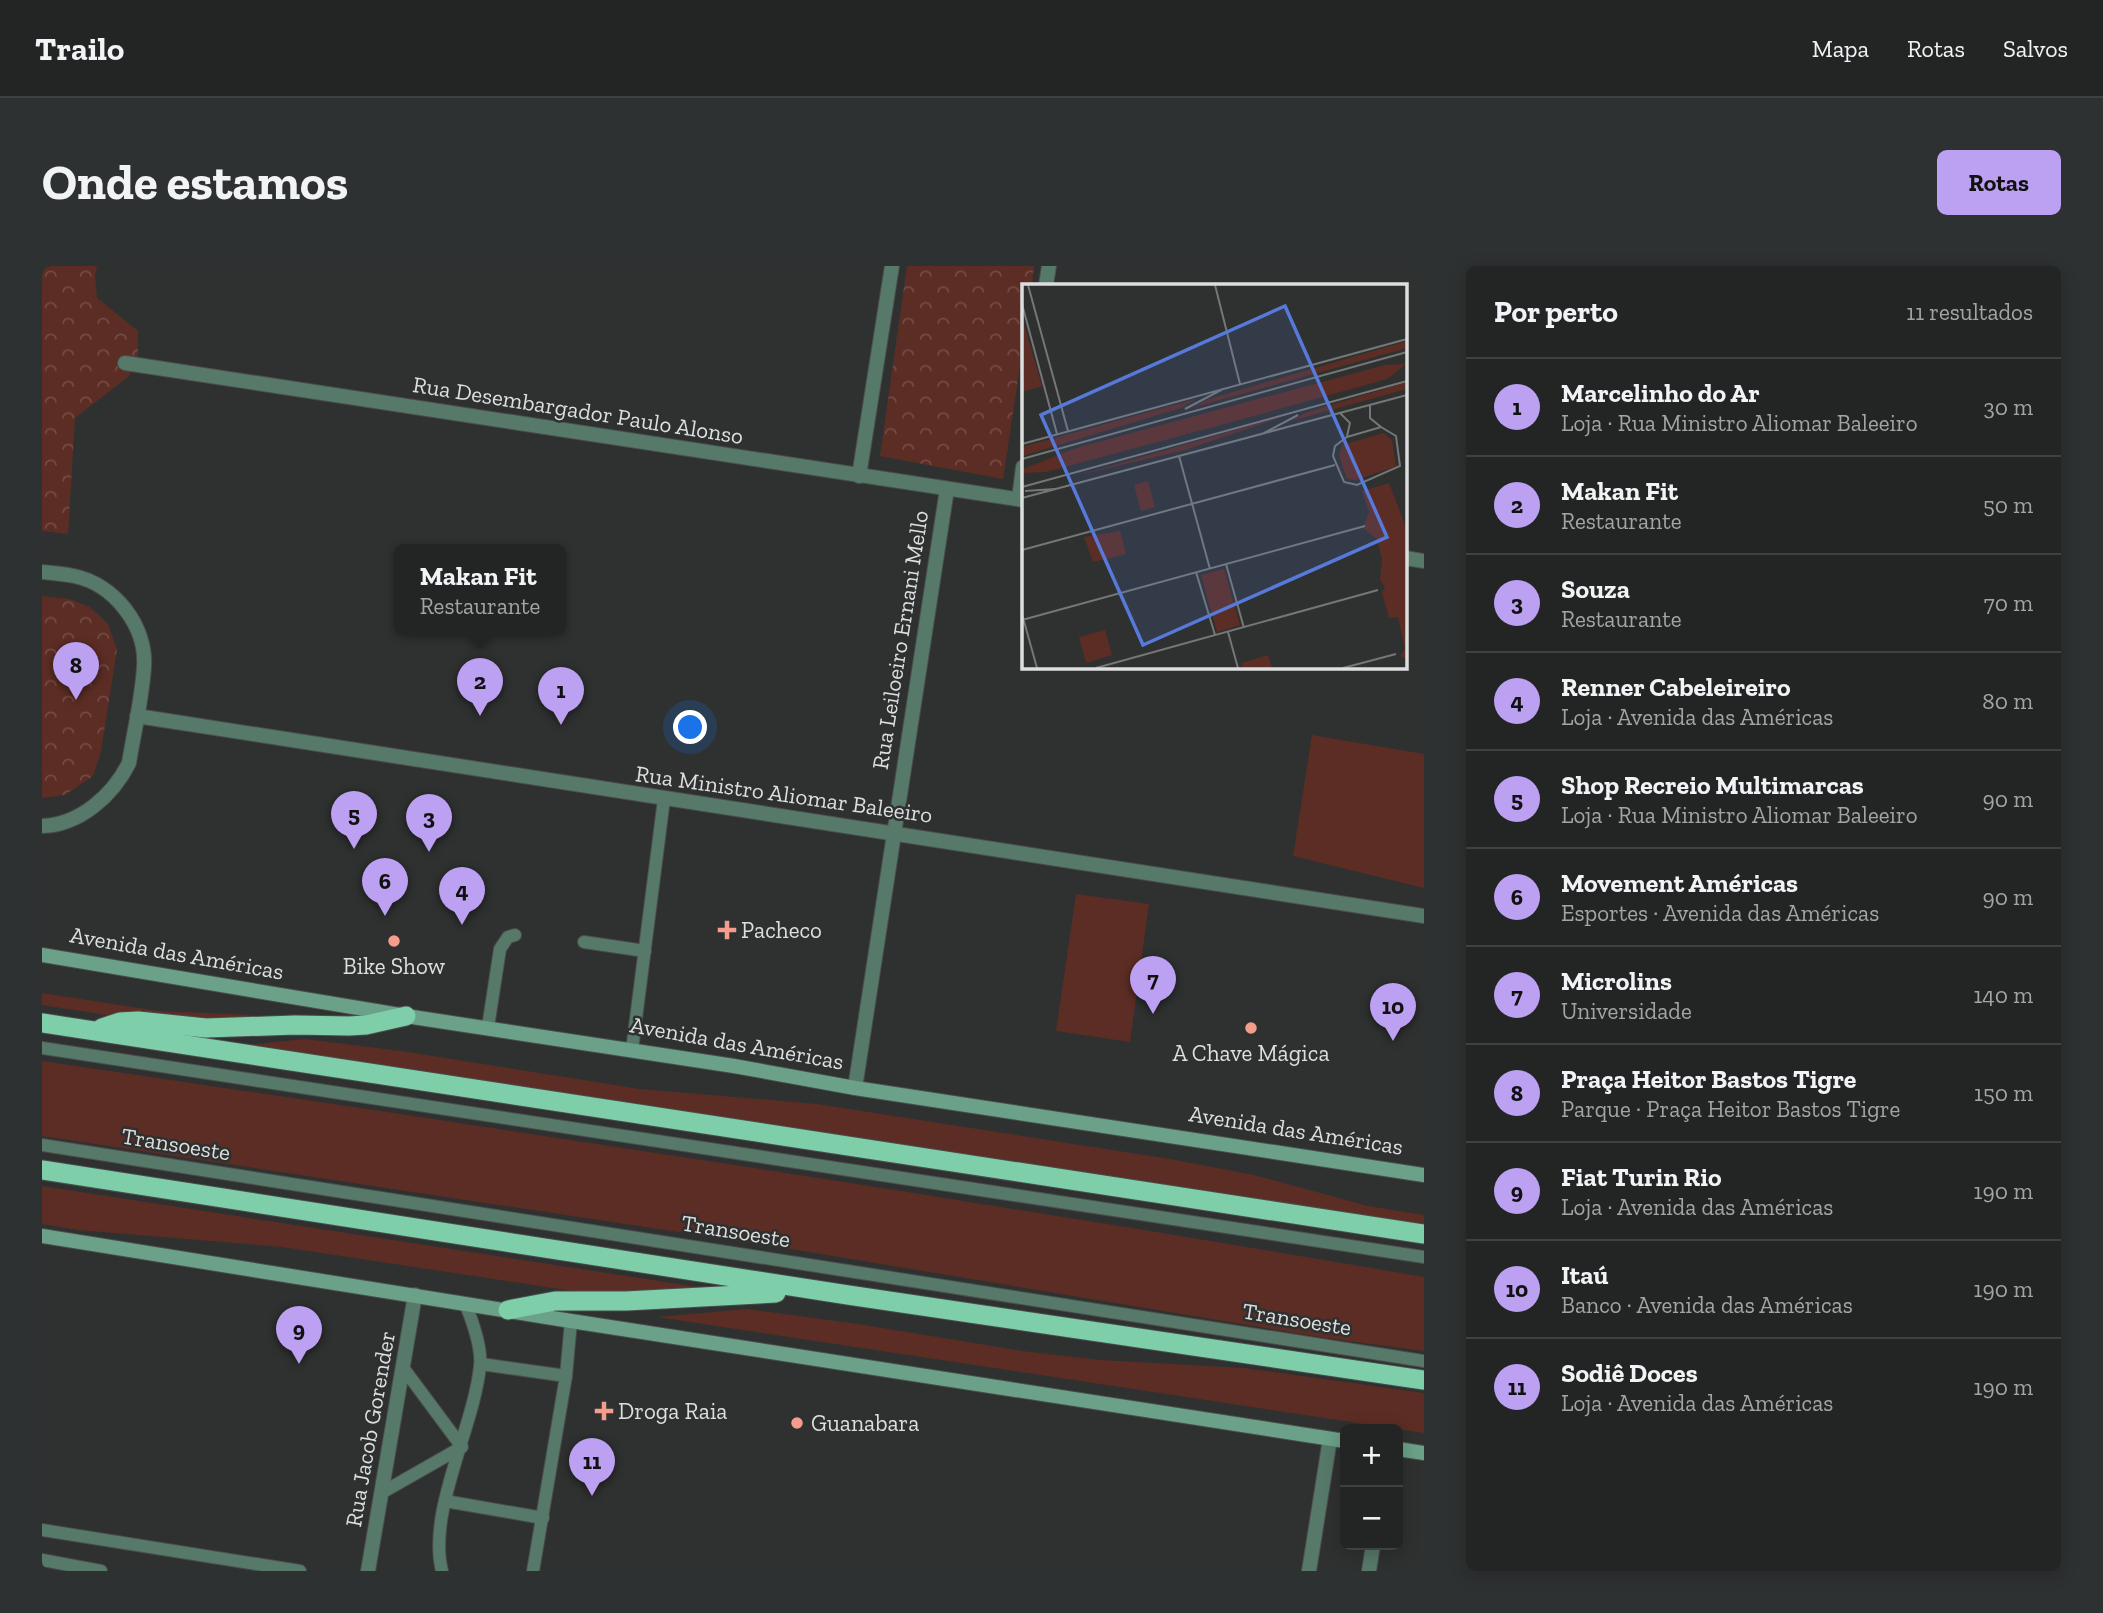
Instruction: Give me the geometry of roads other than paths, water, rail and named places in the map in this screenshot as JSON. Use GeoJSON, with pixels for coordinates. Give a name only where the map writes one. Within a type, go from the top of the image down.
{"type":"FeatureCollection","features":[{"type":"Feature","properties":{"kind":"highway"},"geometry":{"type":"LineString","coordinates":[[94,1031],[120,1022],[138,1021],[206,1028],[295,1024],[348,1027],[406,1016]]}},
{"type":"Feature","properties":{"kind":"highway"},"geometry":{"type":"LineString","coordinates":[[42,1023],[1424,1234]]}},
{"type":"Feature","properties":{"kind":"highway"},"geometry":{"type":"LineString","coordinates":[[42,1170],[848,1295],[1424,1380]]}},
{"type":"Feature","properties":{"kind":"highway"},"geometry":{"type":"LineString","coordinates":[[508,1310],[555,1301],[625,1301],[758,1293],[848,1295]]}},
{"type":"Feature","properties":{"kind":"main road","name":"Avenida das Américas"},"geometry":{"type":"LineString","coordinates":[[42,955],[855,1088],[1424,1175]]}},
{"type":"Feature","properties":{"kind":"main road"},"geometry":{"type":"LineString","coordinates":[[42,1236],[1340,1440]]}},
{"type":"Feature","properties":{"kind":"main road"},"geometry":{"type":"LineString","coordinates":[[1403,1450],[1424,1453]]}},
{"type":"Feature","properties":{"kind":"street"},"geometry":{"type":"LineString","coordinates":[[859,476],[892,266]]}},
{"type":"Feature","properties":{"kind":"street"},"geometry":{"type":"LineString","coordinates":[[1046,284],[1049,266]]}},
{"type":"Feature","properties":{"kind":"street","name":"Rua Desembargador Paulo Alonso"},"geometry":{"type":"LineString","coordinates":[[125,363],[1021,500]]}},
{"type":"Feature","properties":{"kind":"street","name":"Rua Leiloeiro Ernani Mello"},"geometry":{"type":"LineString","coordinates":[[855,1088],[947,489]]}},
{"type":"Feature","properties":{"kind":"street"},"geometry":{"type":"LineString","coordinates":[[1406,558],[1424,561]]}},
{"type":"Feature","properties":{"kind":"street"},"geometry":{"type":"LineString","coordinates":[[42,572],[75,576],[92,582],[119,602],[129,615],[140,639],[144,666],[130,763],[117,784],[95,806],[81,814],[42,826]]}},
{"type":"Feature","properties":{"kind":"street","name":"Rua Ministro Aliomar Baleeiro"},"geometry":{"type":"LineString","coordinates":[[137,716],[1424,916]]}},
{"type":"Feature","properties":{"kind":"street","name":"Rua Jacob Gorender"},"geometry":{"type":"LineString","coordinates":[[368,1571],[415,1295]]}},
{"type":"Feature","properties":{"kind":"street"},"geometry":{"type":"LineString","coordinates":[[1309,1571],[1330,1439]]}},
{"type":"Feature","properties":{"kind":"street"},"geometry":{"type":"LineString","coordinates":[[1368,1571],[1372,1550]]}},
{"type":"Feature","properties":{"kind":"lane"},"geometry":{"type":"LineString","coordinates":[[632,1050],[664,799]]}},
{"type":"Feature","properties":{"kind":"lane"},"geometry":{"type":"LineString","coordinates":[[488,1027],[500,949],[508,937],[515,935]]}},
{"type":"Feature","properties":{"kind":"lane"},"geometry":{"type":"LineString","coordinates":[[584,942],[645,951]]}},
{"type":"Feature","properties":{"kind":"lane"},"geometry":{"type":"LineString","coordinates":[[42,1048],[1424,1257]]}},
{"type":"Feature","properties":{"kind":"lane","name":"Transoeste"},"geometry":{"type":"LineString","coordinates":[[42,1145],[1424,1361]]}},
{"type":"Feature","properties":{"kind":"lane"},"geometry":{"type":"LineString","coordinates":[[442,1571],[439,1543],[445,1501],[462,1447],[481,1364],[466,1303]]}},
{"type":"Feature","properties":{"kind":"lane"},"geometry":{"type":"LineString","coordinates":[[533,1571],[566,1376],[571,1321]]}},
{"type":"Feature","properties":{"kind":"lane"},"geometry":{"type":"LineString","coordinates":[[481,1364],[566,1376]]}},
{"type":"Feature","properties":{"kind":"lane"},"geometry":{"type":"LineString","coordinates":[[404,1369],[462,1447]]}},
{"type":"Feature","properties":{"kind":"lane"},"geometry":{"type":"LineString","coordinates":[[383,1492],[462,1447]]}},
{"type":"Feature","properties":{"kind":"lane"},"geometry":{"type":"LineString","coordinates":[[445,1501],[543,1518]]}},
{"type":"Feature","properties":{"kind":"lane"},"geometry":{"type":"LineString","coordinates":[[42,1530],[300,1571]]}},
{"type":"Feature","properties":{"kind":"lane"},"geometry":{"type":"LineString","coordinates":[[42,1560],[102,1571]]}},
{"type":"Feature","properties":{"kind":"place","name":"Praça Heitor Bastos Tigre"},"geometry":{"type":"Point","coordinates":[76,700]}},
{"type":"Feature","properties":{"kind":"place","name":"Makan Fit"},"geometry":{"type":"Point","coordinates":[480,716]}},
{"type":"Feature","properties":{"kind":"place","name":"Marcelinho do Ar"},"geometry":{"type":"Point","coordinates":[561,725]}},
{"type":"Feature","properties":{"kind":"place","name":"Shop Recreio Multimarcas"},"geometry":{"type":"Point","coordinates":[354,849]}},
{"type":"Feature","properties":{"kind":"place","name":"Souza"},"geometry":{"type":"Point","coordinates":[429,852]}},
{"type":"Feature","properties":{"kind":"place","name":"Movement Américas"},"geometry":{"type":"Point","coordinates":[385,916]}},
{"type":"Feature","properties":{"kind":"place","name":"Renner Cabeleireiro"},"geometry":{"type":"Point","coordinates":[462,925]}},
{"type":"Feature","properties":{"kind":"place","name":"Pacheco"},"geometry":{"type":"Point","coordinates":[727,930]}},
{"type":"Feature","properties":{"kind":"place","name":"Bike Show"},"geometry":{"type":"Point","coordinates":[394,941]}},
{"type":"Feature","properties":{"kind":"place","name":"Microlins"},"geometry":{"type":"Point","coordinates":[1153,1014]}},
{"type":"Feature","properties":{"kind":"place","name":"A Chave Mágica"},"geometry":{"type":"Point","coordinates":[1251,1028]}},
{"type":"Feature","properties":{"kind":"place","name":"Itaú"},"geometry":{"type":"Point","coordinates":[1393,1041]}},
{"type":"Feature","properties":{"kind":"place","name":"Fiat Turin Rio"},"geometry":{"type":"Point","coordinates":[299,1364]}},
{"type":"Feature","properties":{"kind":"place","name":"Droga Raia"},"geometry":{"type":"Point","coordinates":[604,1411]}},
{"type":"Feature","properties":{"kind":"place","name":"Guanabara"},"geometry":{"type":"Point","coordinates":[797,1423]}},
{"type":"Feature","properties":{"kind":"place","name":"Sodiê Doces"},"geometry":{"type":"Point","coordinates":[592,1496]}}]}
